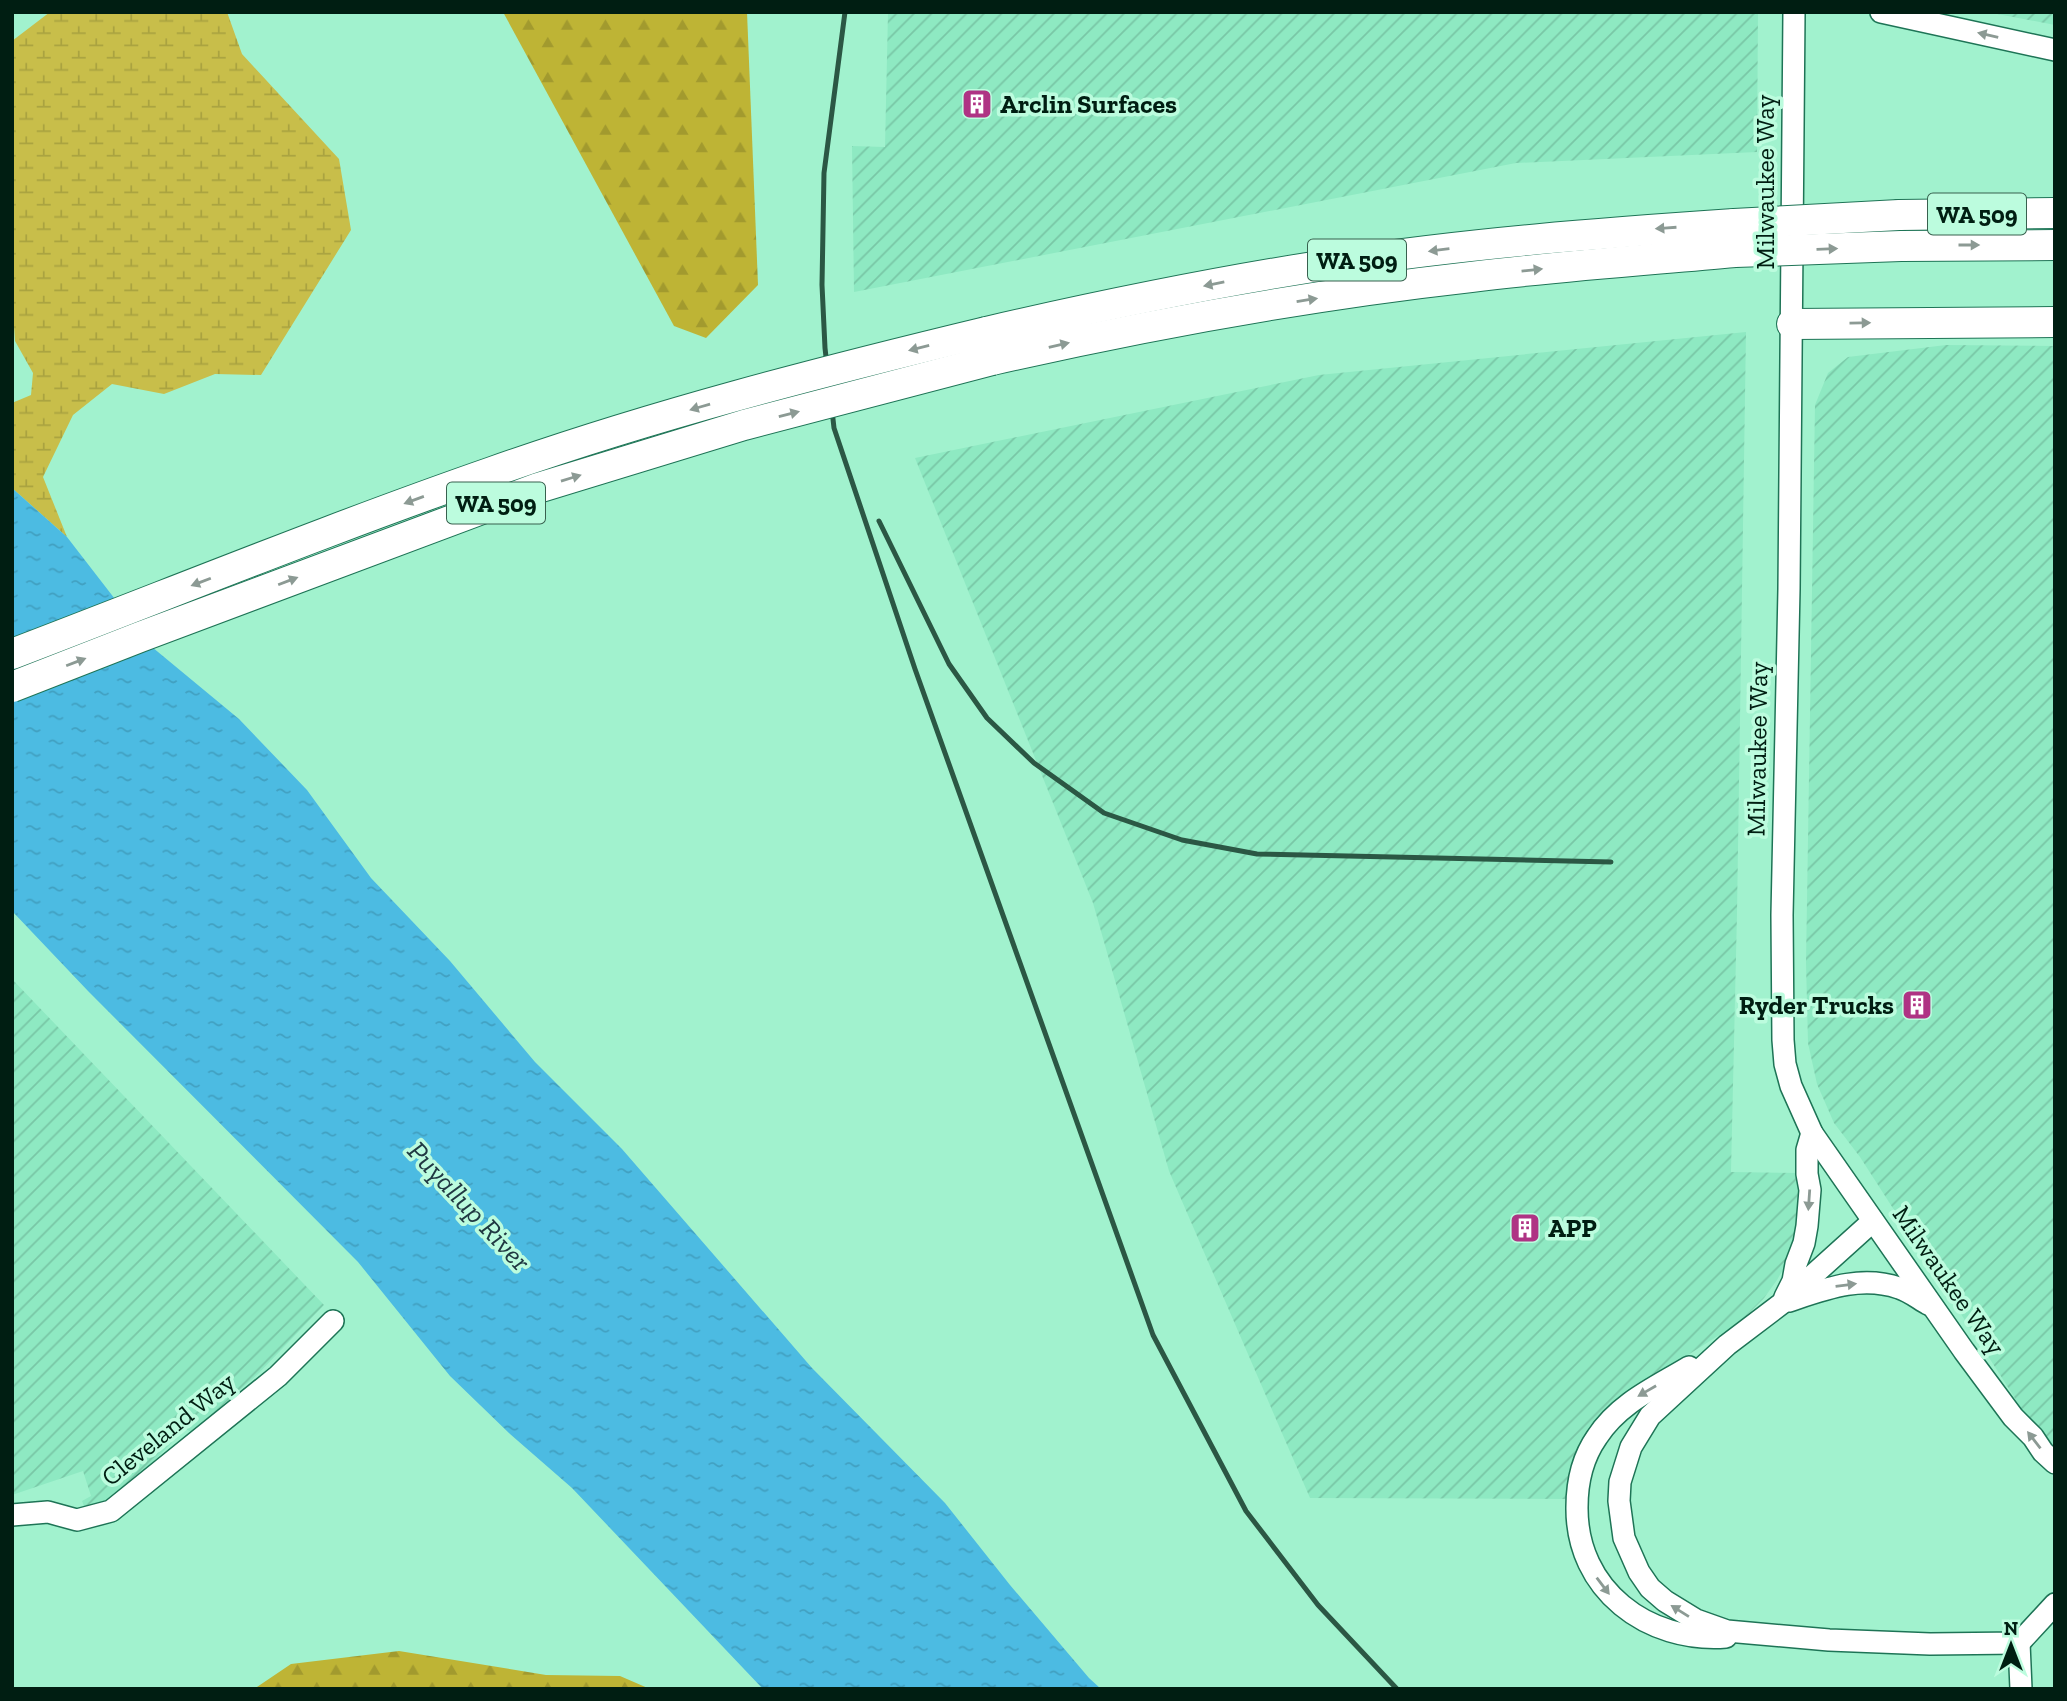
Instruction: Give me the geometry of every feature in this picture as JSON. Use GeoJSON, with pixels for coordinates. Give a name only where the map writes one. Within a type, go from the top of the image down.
{"type":"FeatureCollection","features":[{"type":"Feature","properties":{"kind":"highway","name":"WA 509"},"geometry":{"type":"LineString","coordinates":[[1734,238],[1899,215],[2055,213]]}},
{"type":"Feature","properties":{"kind":"highway","name":"WA 509"},"geometry":{"type":"LineString","coordinates":[[12,687],[538,488],[1154,295],[1341,262],[1475,245],[1613,232],[1901,246],[2055,244]]}},
{"type":"Feature","properties":{"kind":"highway"},"geometry":{"type":"LineString","coordinates":[[1792,324],[2055,323]]}},
{"type":"Feature","properties":{"kind":"highway","name":"WA 509"},"geometry":{"type":"LineString","coordinates":[[12,654],[380,512],[528,460],[777,384],[989,346]]}},
{"type":"Feature","properties":{"kind":"street","name":"Milwaukee Way"},"geometry":{"type":"LineString","coordinates":[[1794,12],[1789,602],[1782,915],[1785,1064],[1791,1086],[1812,1133],[2013,1417],[2055,1463]]}},
{"type":"Feature","properties":{"kind":"street"},"geometry":{"type":"LineString","coordinates":[[1881,12],[2055,50]]}},
{"type":"Feature","properties":{"kind":"street"},"geometry":{"type":"LineString","coordinates":[[1781,1304],[1793,1281],[1804,1243],[1810,1190],[1807,1150],[1812,1133]]}},
{"type":"Feature","properties":{"kind":"street"},"geometry":{"type":"LineString","coordinates":[[1873,1222],[1781,1304],[1727,1345],[1663,1403],[1639,1431],[1624,1464],[1619,1501],[1622,1529],[1630,1556],[1650,1588],[1665,1601],[1696,1620],[1719,1628],[1744,1633],[1930,1644],[2019,1643]]}},
{"type":"Feature","properties":{"kind":"street"},"geometry":{"type":"LineString","coordinates":[[1781,1304],[1842,1284],[1870,1283],[1899,1288],[1933,1307]]}},
{"type":"Feature","properties":{"kind":"street","name":"Cleveland Way"},"geometry":{"type":"LineString","coordinates":[[12,1515],[48,1512],[77,1520],[111,1511],[278,1376],[333,1321]]}},
{"type":"Feature","properties":{"kind":"street"},"geometry":{"type":"LineString","coordinates":[[1727,1345],[1630,1402],[1609,1421],[1596,1438],[1583,1466],[1577,1496],[1577,1516],[1584,1551],[1600,1582],[1616,1601],[1636,1616],[1658,1628],[1685,1635],[1705,1638],[1744,1633]]}},
{"type":"Feature","properties":{"kind":"street"},"geometry":{"type":"LineString","coordinates":[[2021,1689],[2019,1643],[2055,1604]]}},
{"type":"Feature","properties":{"kind":"shaded area"},"geometry":{"type":"Polygon","coordinates":[[[888,12],[1758,12],[1757,152],[1516,163],[854,292],[852,146],[885,147],[888,12]]]}},
{"type":"Feature","properties":{"kind":"shaded area"},"geometry":{"type":"Polygon","coordinates":[[[1987,12],[2055,12],[2055,25],[1987,12]]]}},
{"type":"Feature","properties":{"kind":"shaded area"},"geometry":{"type":"Polygon","coordinates":[[[1746,332],[1731,1172],[1801,1173],[1799,1228],[1788,1261],[1764,1298],[1749,1313],[1732,1327],[1620,1398],[1594,1423],[1569,1499],[1310,1498],[1169,1171],[1093,903],[915,458],[1319,375],[1746,332]]]}},
{"type":"Feature","properties":{"kind":"shaded area"},"geometry":{"type":"Polygon","coordinates":[[[1946,345],[2055,346],[2055,1452],[2023,1413],[1860,1157],[1834,1123],[1817,1084],[1808,1043],[1806,963],[1815,405],[1828,373],[1848,357],[1946,345]]]}},
{"type":"Feature","properties":{"kind":"shaded area"},"geometry":{"type":"Polygon","coordinates":[[[12,979],[324,1305],[259,1373],[192,1432],[185,1429],[123,1493],[85,1509],[82,1501],[91,1496],[83,1471],[12,1495],[12,979]]]}},
{"type":"Feature","properties":{"kind":"green space"},"geometry":{"type":"Polygon","coordinates":[[[50,12],[227,12],[242,54],[339,159],[351,230],[261,375],[215,374],[164,394],[112,384],[73,415],[43,477],[67,537],[12,488],[12,403],[31,395],[33,373],[15,341],[12,298],[12,41],[50,12]]]}},
{"type":"Feature","properties":{"kind":"green space"},"geometry":{"type":"Polygon","coordinates":[[[503,12],[747,12],[758,285],[706,338],[674,326],[503,12]]]}},
{"type":"Feature","properties":{"kind":"green space"},"geometry":{"type":"Polygon","coordinates":[[[399,1651],[546,1675],[620,1676],[650,1689],[254,1689],[291,1664],[399,1651]]]}},
{"type":"Feature","properties":{"kind":"water","name":"Puyallup River"},"geometry":{"type":"Polygon","coordinates":[[[12,488],[67,537],[152,647],[239,719],[307,790],[371,878],[450,961],[535,1062],[622,1149],[812,1368],[945,1503],[1010,1585],[1101,1689],[763,1689],[572,1488],[510,1434],[450,1376],[358,1262],[12,911],[12,488]]]}},
{"type":"Feature","properties":{"kind":"railway"},"geometry":{"type":"LineString","coordinates":[[845,12],[824,173],[822,285],[825,348],[834,428],[915,669],[1153,1335],[1246,1511],[1318,1605],[1397,1689]]}},
{"type":"Feature","properties":{"kind":"railway"},"geometry":{"type":"LineString","coordinates":[[879,521],[949,664],[987,718],[1034,763],[1104,813],[1182,840],[1257,854],[1611,862]]}},
{"type":"Feature","properties":{"kind":"place","name":"Arclin Surfaces"},"geometry":{"type":"Point","coordinates":[977,104]}},
{"type":"Feature","properties":{"kind":"place","name":"Ryder Trucks"},"geometry":{"type":"Point","coordinates":[1917,1005]}},
{"type":"Feature","properties":{"kind":"place","name":"APP"},"geometry":{"type":"Point","coordinates":[1525,1228]}}]}
